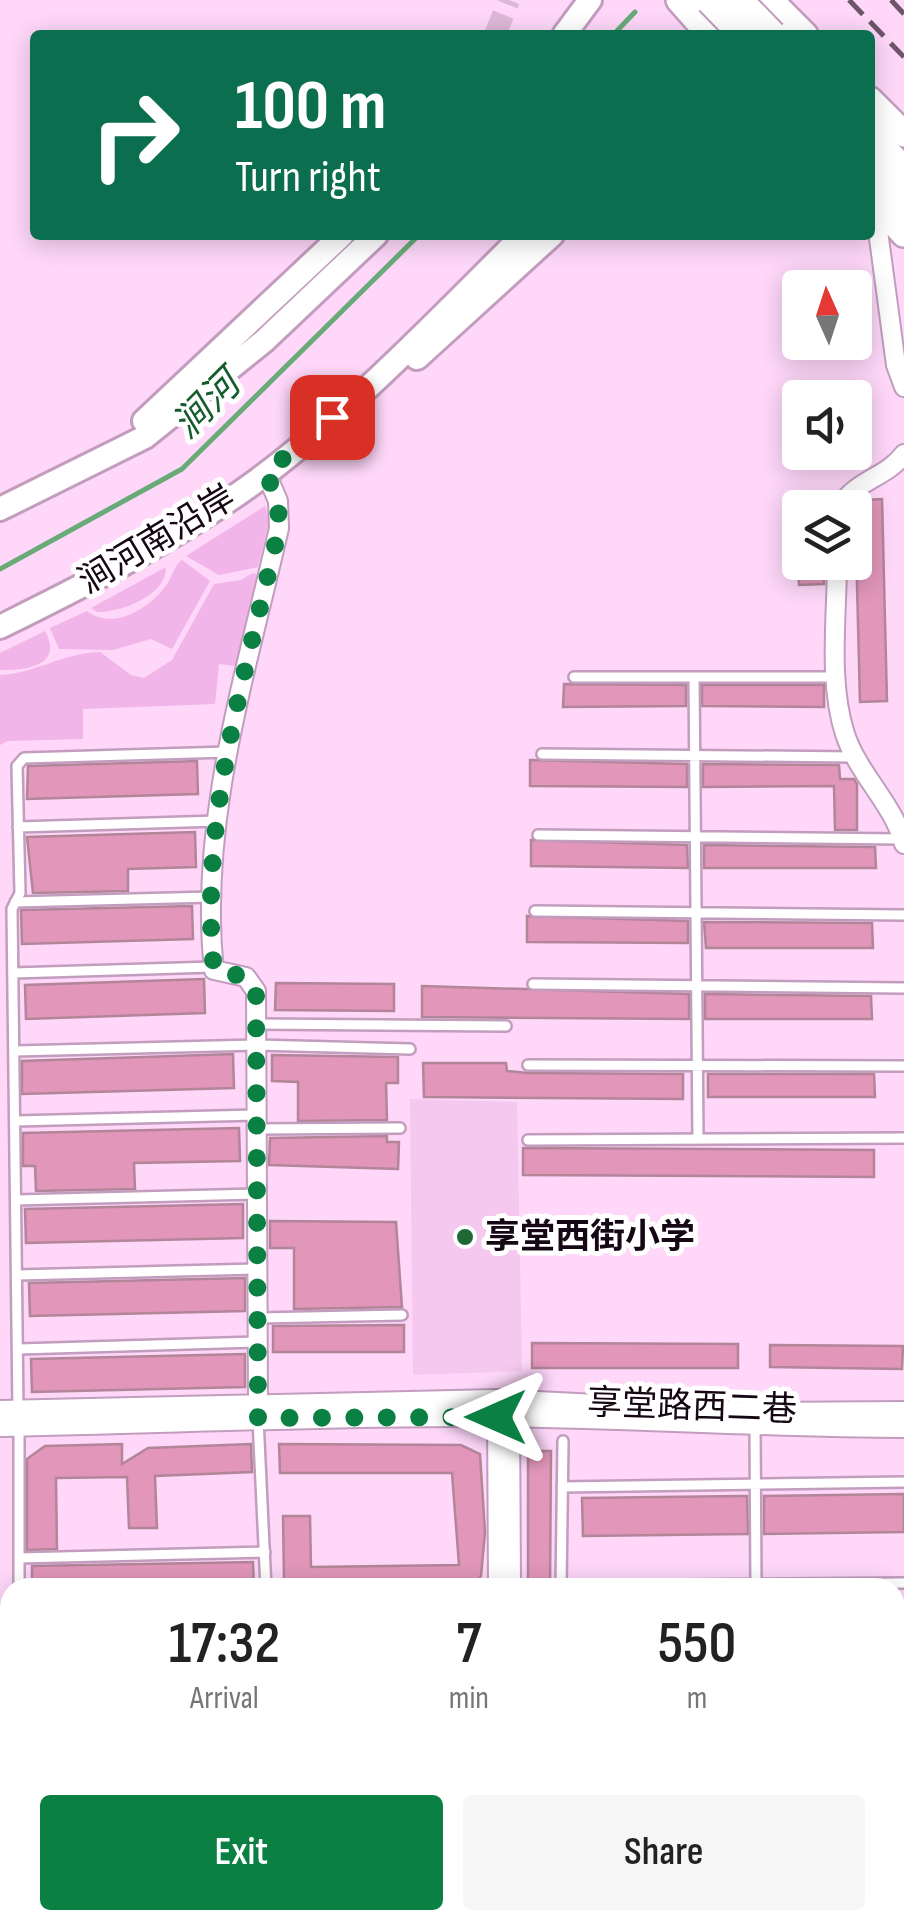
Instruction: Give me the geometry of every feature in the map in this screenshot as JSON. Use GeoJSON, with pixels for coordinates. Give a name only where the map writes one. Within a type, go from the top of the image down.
{"type":"FeatureCollection","features":[{"type":"Feature","properties":{"kind":"main road"},"geometry":{"type":"LineString","coordinates":[[678,0],[705,30]]}},
{"type":"Feature","properties":{"kind":"main road"},"geometry":{"type":"LineString","coordinates":[[710,0],[739,30]]}},
{"type":"Feature","properties":{"kind":"main road"},"geometry":{"type":"LineString","coordinates":[[738,0],[767,30]]}},
{"type":"Feature","properties":{"kind":"main road"},"geometry":{"type":"LineString","coordinates":[[770,0],[800,30]]}},
{"type":"Feature","properties":{"kind":"main road"},"geometry":{"type":"LineString","coordinates":[[875,105],[904,134]]}},
{"type":"Feature","properties":{"kind":"main road"},"geometry":{"type":"LineString","coordinates":[[875,141],[904,171]]}},
{"type":"Feature","properties":{"kind":"main road"},"geometry":{"type":"LineString","coordinates":[[875,173],[904,206]]}},
{"type":"Feature","properties":{"kind":"main road"},"geometry":{"type":"LineString","coordinates":[[875,202],[904,234]]}},
{"type":"Feature","properties":{"kind":"street"},"geometry":{"type":"LineString","coordinates":[[568,30],[590,0]]}},
{"type":"Feature","properties":{"kind":"street"},"geometry":{"type":"LineString","coordinates":[[875,220],[896,365],[904,387]]}},
{"type":"Feature","properties":{"kind":"street"},"geometry":{"type":"LineString","coordinates":[[106,456],[337,240]]}},
{"type":"Feature","properties":{"kind":"street"},"geometry":{"type":"LineString","coordinates":[[0,509],[146,437],[264,341],[371,240]]}},
{"type":"Feature","properties":{"kind":"street","name":"涧河南沿岸"},"geometry":{"type":"LineString","coordinates":[[0,627],[126,564],[266,473],[409,349],[519,240]]}},
{"type":"Feature","properties":{"kind":"street"},"geometry":{"type":"LineString","coordinates":[[332,417],[431,349],[547,240]]}},
{"type":"Feature","properties":{"kind":"street"},"geometry":{"type":"LineString","coordinates":[[852,490],[896,466],[904,454]]}},
{"type":"Feature","properties":{"kind":"street"},"geometry":{"type":"LineString","coordinates":[[258,1410],[256,1024],[251,981],[217,974],[213,968],[212,897],[218,820],[229,752],[279,528],[278,501],[266,473]]}},
{"type":"Feature","properties":{"kind":"street"},"geometry":{"type":"LineString","coordinates":[[837,580],[842,721],[855,757],[903,841]]}},
{"type":"Feature","properties":{"kind":"street"},"geometry":{"type":"LineString","coordinates":[[498,1578],[504,1409]]}},
{"type":"Feature","properties":{"kind":"street"},"geometry":{"type":"LineString","coordinates":[[504,1409],[511,1578]]}},
{"type":"Feature","properties":{"kind":"street","name":"享堂路西二巷"},"geometry":{"type":"LineString","coordinates":[[9,1419],[258,1410],[504,1409],[904,1428]]}},
{"type":"Feature","properties":{"kind":"street","name":"享堂路西二巷"},"geometry":{"type":"LineString","coordinates":[[755,1420],[904,1411]]}},
{"type":"Feature","properties":{"kind":"lane"},"geometry":{"type":"LineString","coordinates":[[574,677],[838,677]]}},
{"type":"Feature","properties":{"kind":"lane"},"geometry":{"type":"LineString","coordinates":[[694,677],[698,1139]]}},
{"type":"Feature","properties":{"kind":"lane"},"geometry":{"type":"LineString","coordinates":[[19,1578],[9,1419],[19,1348],[12,974],[16,902],[20,893],[16,770],[24,758],[229,752]]}},
{"type":"Feature","properties":{"kind":"lane"},"geometry":{"type":"LineString","coordinates":[[542,754],[855,757]]}},
{"type":"Feature","properties":{"kind":"lane"},"geometry":{"type":"LineString","coordinates":[[18,826],[218,820]]}},
{"type":"Feature","properties":{"kind":"lane"},"geometry":{"type":"LineString","coordinates":[[538,835],[903,841]]}},
{"type":"Feature","properties":{"kind":"lane"},"geometry":{"type":"LineString","coordinates":[[16,902],[212,897]]}},
{"type":"Feature","properties":{"kind":"lane"},"geometry":{"type":"LineString","coordinates":[[536,911],[904,915]]}},
{"type":"Feature","properties":{"kind":"lane"},"geometry":{"type":"LineString","coordinates":[[12,974],[213,968]]}},
{"type":"Feature","properties":{"kind":"lane"},"geometry":{"type":"LineString","coordinates":[[533,984],[904,988]]}},
{"type":"Feature","properties":{"kind":"lane"},"geometry":{"type":"LineString","coordinates":[[256,1024],[506,1026]]}},
{"type":"Feature","properties":{"kind":"lane"},"geometry":{"type":"LineString","coordinates":[[15,1051],[256,1045],[410,1049]]}},
{"type":"Feature","properties":{"kind":"lane"},"geometry":{"type":"LineString","coordinates":[[528,1065],[904,1066]]}},
{"type":"Feature","properties":{"kind":"lane"},"geometry":{"type":"LineString","coordinates":[[15,1122],[257,1122],[400,1128]]}},
{"type":"Feature","properties":{"kind":"lane"},"geometry":{"type":"LineString","coordinates":[[528,1140],[904,1138]]}},
{"type":"Feature","properties":{"kind":"lane"},"geometry":{"type":"LineString","coordinates":[[16,1200],[257,1194]]}},
{"type":"Feature","properties":{"kind":"lane"},"geometry":{"type":"LineString","coordinates":[[17,1275],[258,1269]]}},
{"type":"Feature","properties":{"kind":"lane"},"geometry":{"type":"LineString","coordinates":[[259,1318],[402,1315]]}},
{"type":"Feature","properties":{"kind":"lane"},"geometry":{"type":"LineString","coordinates":[[19,1348],[259,1342]]}},
{"type":"Feature","properties":{"kind":"lane"},"geometry":{"type":"LineString","coordinates":[[258,1410],[266,1578]]}},
{"type":"Feature","properties":{"kind":"lane"},"geometry":{"type":"LineString","coordinates":[[755,1420],[756,1578]]}},
{"type":"Feature","properties":{"kind":"lane"},"geometry":{"type":"LineString","coordinates":[[561,1578],[562,1441]]}},
{"type":"Feature","properties":{"kind":"lane"},"geometry":{"type":"LineString","coordinates":[[562,1487],[904,1482]]}},
{"type":"Feature","properties":{"kind":"lane"},"geometry":{"type":"LineString","coordinates":[[20,1558],[265,1552]]}},
{"type":"Feature","properties":{"kind":"shaded area"},"geometry":{"type":"Polygon","coordinates":[[[265,506],[269,521],[258,567],[219,575],[186,556],[265,506]]]}},
{"type":"Feature","properties":{"kind":"shaded area"},"geometry":{"type":"Polygon","coordinates":[[[182,560],[210,581],[172,649],[151,639],[113,650],[59,649],[50,628],[87,611],[108,619],[140,610],[165,587],[182,560]]]}},
{"type":"Feature","properties":{"kind":"shaded area"},"geometry":{"type":"Polygon","coordinates":[[[166,567],[159,586],[141,600],[107,611],[91,608],[166,567]]]}},
{"type":"Feature","properties":{"kind":"shaded area"},"geometry":{"type":"Polygon","coordinates":[[[253,573],[258,575],[236,666],[219,664],[215,704],[83,709],[83,739],[8,741],[0,745],[0,675],[100,652],[131,675],[144,678],[172,660],[214,584],[241,580],[253,573]]]}},
{"type":"Feature","properties":{"kind":"shaded area"},"geometry":{"type":"Polygon","coordinates":[[[45,631],[50,643],[46,659],[31,667],[0,670],[0,653],[45,631]]]}},
{"type":"Feature","properties":{"kind":"shaded area","name":"享堂西街小学"},"geometry":{"type":"Polygon","coordinates":[[[410,1099],[517,1102],[522,1371],[413,1375],[410,1099]]]}},
{"type":"Feature","properties":{"kind":"building"},"geometry":{"type":"Polygon","coordinates":[[[882,499],[887,701],[860,702],[857,580],[872,580],[872,500],[882,499]]]}},
{"type":"Feature","properties":{"kind":"building"},"geometry":{"type":"Polygon","coordinates":[[[799,580],[824,580],[824,584],[799,585],[799,580]]]}},
{"type":"Feature","properties":{"kind":"building"},"geometry":{"type":"Polygon","coordinates":[[[564,684],[686,685],[686,706],[563,707],[564,684]]]}},
{"type":"Feature","properties":{"kind":"building"},"geometry":{"type":"Polygon","coordinates":[[[702,685],[824,685],[824,707],[702,706],[702,685]]]}},
{"type":"Feature","properties":{"kind":"building"},"geometry":{"type":"Polygon","coordinates":[[[530,760],[687,764],[687,787],[530,786],[530,760]]]}},
{"type":"Feature","properties":{"kind":"building"},"geometry":{"type":"Polygon","coordinates":[[[197,761],[198,794],[27,799],[28,766],[197,761]]]}},
{"type":"Feature","properties":{"kind":"building"},"geometry":{"type":"Polygon","coordinates":[[[703,764],[839,765],[840,779],[854,779],[857,784],[857,830],[835,830],[834,786],[703,787],[703,764]]]}},
{"type":"Feature","properties":{"kind":"building"},"geometry":{"type":"Polygon","coordinates":[[[195,832],[196,867],[128,869],[128,891],[33,893],[27,837],[195,832]]]}},
{"type":"Feature","properties":{"kind":"building"},"geometry":{"type":"Polygon","coordinates":[[[531,840],[687,845],[688,868],[531,866],[531,840]]]}},
{"type":"Feature","properties":{"kind":"building"},"geometry":{"type":"Polygon","coordinates":[[[704,845],[875,847],[876,868],[704,868],[704,845]]]}},
{"type":"Feature","properties":{"kind":"building"},"geometry":{"type":"Polygon","coordinates":[[[192,906],[193,939],[22,944],[21,910],[192,906]]]}},
{"type":"Feature","properties":{"kind":"building"},"geometry":{"type":"Polygon","coordinates":[[[527,916],[688,921],[688,943],[527,942],[527,916]]]}},
{"type":"Feature","properties":{"kind":"building"},"geometry":{"type":"Polygon","coordinates":[[[704,922],[872,923],[873,948],[706,948],[704,922]]]}},
{"type":"Feature","properties":{"kind":"building"},"geometry":{"type":"Polygon","coordinates":[[[204,979],[205,1013],[26,1019],[25,985],[204,979]]]}},
{"type":"Feature","properties":{"kind":"building"},"geometry":{"type":"Polygon","coordinates":[[[276,983],[394,984],[394,1011],[275,1010],[276,983]]]}},
{"type":"Feature","properties":{"kind":"building"},"geometry":{"type":"Polygon","coordinates":[[[422,986],[689,994],[689,1019],[422,1017],[422,986]]]}},
{"type":"Feature","properties":{"kind":"building"},"geometry":{"type":"Polygon","coordinates":[[[705,994],[871,996],[872,1019],[705,1019],[705,994]]]}},
{"type":"Feature","properties":{"kind":"building"},"geometry":{"type":"Polygon","coordinates":[[[233,1054],[234,1088],[22,1094],[22,1061],[233,1054]]]}},
{"type":"Feature","properties":{"kind":"building"},"geometry":{"type":"Polygon","coordinates":[[[272,1055],[398,1057],[398,1083],[386,1083],[387,1120],[298,1121],[298,1082],[272,1081],[272,1055]]]}},
{"type":"Feature","properties":{"kind":"building"},"geometry":{"type":"Polygon","coordinates":[[[423,1063],[506,1063],[507,1071],[528,1073],[683,1074],[683,1099],[424,1097],[423,1063]]]}},
{"type":"Feature","properties":{"kind":"building"},"geometry":{"type":"Polygon","coordinates":[[[708,1074],[874,1074],[875,1097],[708,1097],[708,1074]]]}},
{"type":"Feature","properties":{"kind":"building"},"geometry":{"type":"Polygon","coordinates":[[[239,1128],[240,1161],[134,1163],[135,1189],[36,1191],[35,1166],[23,1166],[23,1133],[239,1128]]]}},
{"type":"Feature","properties":{"kind":"building"},"geometry":{"type":"Polygon","coordinates":[[[387,1136],[387,1142],[399,1142],[398,1169],[269,1165],[270,1138],[387,1136]]]}},
{"type":"Feature","properties":{"kind":"building"},"geometry":{"type":"Polygon","coordinates":[[[523,1148],[874,1150],[874,1177],[523,1175],[523,1148]]]}},
{"type":"Feature","properties":{"kind":"building"},"geometry":{"type":"Polygon","coordinates":[[[243,1204],[243,1238],[26,1243],[25,1209],[243,1204]]]}},
{"type":"Feature","properties":{"kind":"building"},"geometry":{"type":"Polygon","coordinates":[[[270,1221],[396,1222],[402,1307],[294,1309],[294,1248],[270,1248],[270,1221]]]}},
{"type":"Feature","properties":{"kind":"building"},"geometry":{"type":"Polygon","coordinates":[[[245,1278],[245,1311],[30,1316],[29,1283],[245,1278]]]}},
{"type":"Feature","properties":{"kind":"building"},"geometry":{"type":"Polygon","coordinates":[[[404,1325],[404,1352],[273,1352],[273,1326],[404,1325]]]}},
{"type":"Feature","properties":{"kind":"building"},"geometry":{"type":"Polygon","coordinates":[[[532,1343],[738,1344],[738,1368],[532,1368],[532,1343]]]}},
{"type":"Feature","properties":{"kind":"building"},"geometry":{"type":"Polygon","coordinates":[[[770,1345],[903,1346],[902,1369],[770,1367],[770,1345]]]}},
{"type":"Feature","properties":{"kind":"building"},"geometry":{"type":"Polygon","coordinates":[[[245,1354],[245,1387],[32,1392],[31,1359],[245,1354]]]}},
{"type":"Feature","properties":{"kind":"building"},"geometry":{"type":"Polygon","coordinates":[[[122,1444],[122,1464],[148,1448],[251,1444],[252,1472],[155,1476],[157,1528],[129,1528],[127,1477],[56,1478],[57,1549],[27,1550],[27,1459],[45,1446],[122,1444]]]}},
{"type":"Feature","properties":{"kind":"building"},"geometry":{"type":"Polygon","coordinates":[[[279,1444],[461,1445],[480,1454],[485,1532],[481,1576],[284,1578],[283,1516],[310,1516],[311,1567],[459,1565],[452,1473],[280,1473],[279,1444]]]}},
{"type":"Feature","properties":{"kind":"building"},"geometry":{"type":"Polygon","coordinates":[[[528,1451],[551,1451],[550,1578],[528,1578],[528,1451]]]}},
{"type":"Feature","properties":{"kind":"building"},"geometry":{"type":"Polygon","coordinates":[[[904,1494],[904,1532],[764,1534],[764,1496],[904,1494]]]}},
{"type":"Feature","properties":{"kind":"building"},"geometry":{"type":"Polygon","coordinates":[[[747,1496],[748,1534],[583,1536],[582,1498],[747,1496]]]}},
{"type":"Feature","properties":{"kind":"building"},"geometry":{"type":"Polygon","coordinates":[[[253,1562],[254,1578],[32,1578],[32,1566],[253,1562]]]}},
{"type":"Feature","properties":{"kind":"waterway","name":"涧河"},"geometry":{"type":"LineString","coordinates":[[618,30],[635,12]]}},
{"type":"Feature","properties":{"kind":"waterway","name":"涧河"},"geometry":{"type":"LineString","coordinates":[[0,569],[182,469],[414,240]]}},
{"type":"Feature","properties":{"kind":"tunnel"},"geometry":{"type":"LineString","coordinates":[[497,30],[509,0]]}},
{"type":"Feature","properties":{"kind":"railway"},"geometry":{"type":"LineString","coordinates":[[849,0],[904,57]]}},
{"type":"Feature","properties":{"kind":"railway"},"geometry":{"type":"LineString","coordinates":[[891,0],[904,14]]}},
{"type":"Feature","properties":{"kind":"place","name":"享堂西街小学"},"geometry":{"type":"Point","coordinates":[465,1237]}},
{"type":"Feature","properties":{"kind":"route"},"geometry":{"type":"LineString","coordinates":[[332,417],[266,473],[278,501],[279,528],[225,771],[212,897],[214,970],[217,974],[246,977],[256,991],[258,1418],[496,1417]]}}]}
